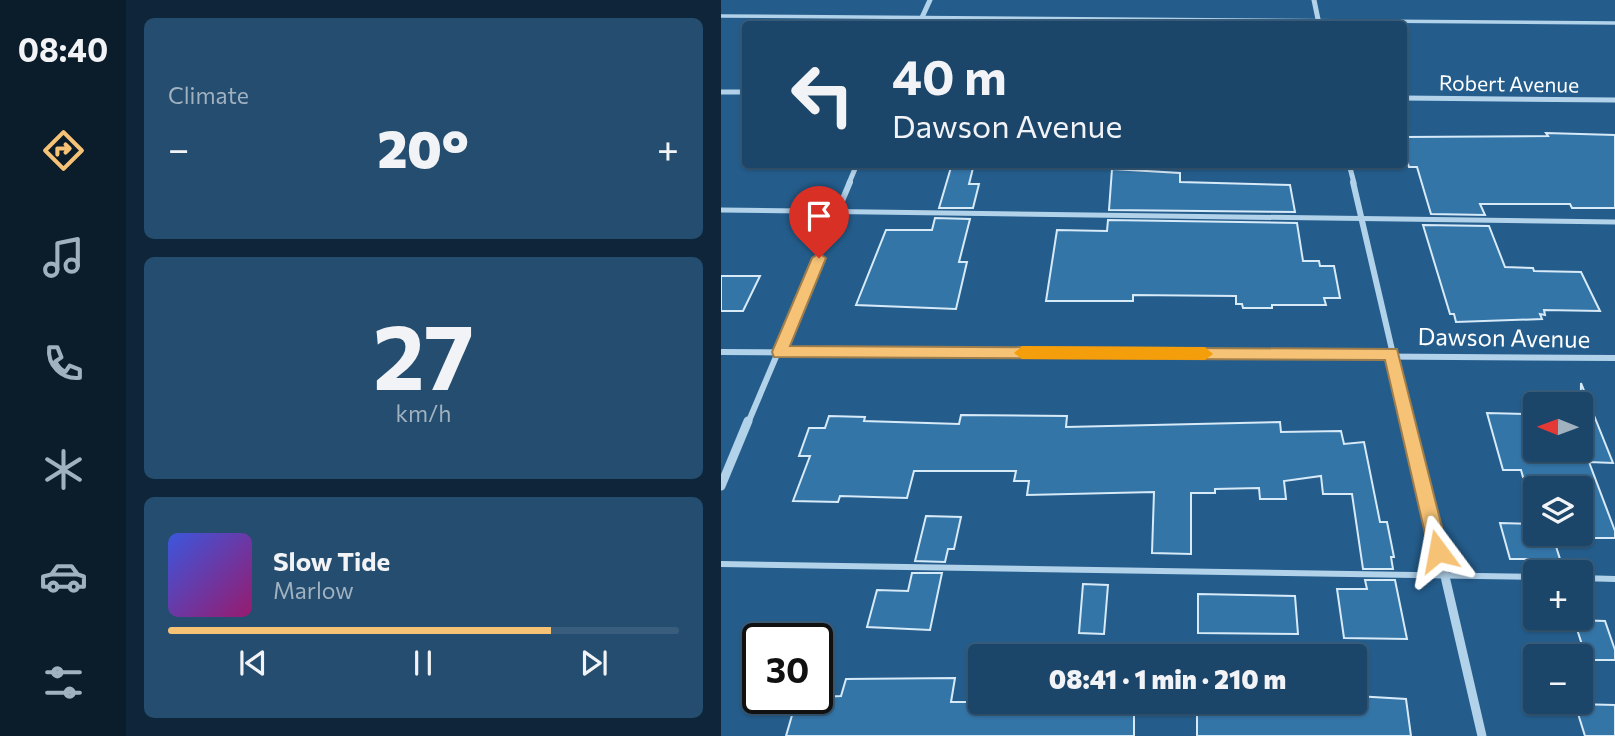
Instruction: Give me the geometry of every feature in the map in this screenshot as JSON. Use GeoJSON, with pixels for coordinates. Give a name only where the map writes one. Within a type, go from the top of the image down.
{"type":"FeatureCollection","features":[{"type":"Feature","properties":{"kind":"street"},"geometry":{"type":"LineString","coordinates":[[921,21],[930,0]]}},
{"type":"Feature","properties":{"kind":"street"},"geometry":{"type":"LineString","coordinates":[[1314,0],[1318,21]]}},
{"type":"Feature","properties":{"kind":"street"},"geometry":{"type":"LineString","coordinates":[[721,92],[742,92]]}},
{"type":"Feature","properties":{"kind":"street","name":"Robert Avenue"},"geometry":{"type":"LineString","coordinates":[[1407,97],[1615,100]]}},
{"type":"Feature","properties":{"kind":"street"},"geometry":{"type":"LineString","coordinates":[[721,486],[780,352],[855,168]]}},
{"type":"Feature","properties":{"kind":"street"},"geometry":{"type":"LineString","coordinates":[[1350,168],[1482,736]]}},
{"type":"Feature","properties":{"kind":"street","name":"Dawson Avenue"},"geometry":{"type":"LineString","coordinates":[[721,352],[1391,354],[1615,358]]}},
{"type":"Feature","properties":{"kind":"lane"},"geometry":{"type":"LineString","coordinates":[[721,16],[1186,21]]}},
{"type":"Feature","properties":{"kind":"lane"},"geometry":{"type":"LineString","coordinates":[[1407,23],[1615,23]]}},
{"type":"Feature","properties":{"kind":"lane"},"geometry":{"type":"LineString","coordinates":[[721,210],[1615,222]]}},
{"type":"Feature","properties":{"kind":"lane"},"geometry":{"type":"LineString","coordinates":[[721,564],[1523,577]]}},
{"type":"Feature","properties":{"kind":"lane"},"geometry":{"type":"LineString","coordinates":[[1593,578],[1615,579]]}},
{"type":"Feature","properties":{"kind":"building"},"geometry":{"type":"Polygon","coordinates":[[[1546,133],[1615,135],[1615,208],[1572,208],[1570,204],[1480,204],[1485,215],[1431,214],[1417,167],[1409,167],[1407,160],[1407,137],[1548,136],[1546,133]]]}},
{"type":"Feature","properties":{"kind":"building"},"geometry":{"type":"Polygon","coordinates":[[[951,168],[973,168],[969,184],[979,184],[973,208],[939,208],[951,168]]]}},
{"type":"Feature","properties":{"kind":"building"},"geometry":{"type":"Polygon","coordinates":[[[1112,169],[1180,173],[1180,182],[1290,185],[1295,212],[1109,210],[1112,169]]]}},
{"type":"Feature","properties":{"kind":"building"},"geometry":{"type":"Polygon","coordinates":[[[935,218],[970,219],[959,262],[967,262],[956,309],[856,305],[886,230],[932,230],[935,218]]]}},
{"type":"Feature","properties":{"kind":"building"},"geometry":{"type":"Polygon","coordinates":[[[1108,220],[1297,223],[1303,261],[1319,261],[1320,266],[1334,266],[1340,298],[1324,298],[1326,305],[1272,305],[1272,308],[1243,308],[1242,304],[1236,304],[1236,296],[1133,295],[1133,301],[1046,301],[1057,230],[1107,231],[1108,220]]]}},
{"type":"Feature","properties":{"kind":"building"},"geometry":{"type":"Polygon","coordinates":[[[1423,225],[1489,226],[1505,267],[1581,272],[1600,311],[1544,310],[1545,315],[1540,314],[1542,319],[1456,322],[1454,314],[1450,314],[1423,225]]]}},
{"type":"Feature","properties":{"kind":"building"},"geometry":{"type":"Polygon","coordinates":[[[721,276],[760,276],[743,311],[721,311],[721,276]]]}},
{"type":"Feature","properties":{"kind":"building"},"geometry":{"type":"Polygon","coordinates":[[[1487,413],[1523,414],[1523,462],[1589,462],[1615,531],[1615,538],[1593,538],[1593,476],[1523,477],[1521,470],[1503,470],[1487,413]]]}},
{"type":"Feature","properties":{"kind":"building"},"geometry":{"type":"Polygon","coordinates":[[[1593,413],[1613,463],[1589,462],[1593,462],[1593,413]]]}},
{"type":"Feature","properties":{"kind":"building"},"geometry":{"type":"Polygon","coordinates":[[[961,415],[1067,416],[1066,427],[1280,422],[1281,432],[1341,431],[1344,444],[1364,442],[1380,522],[1387,522],[1394,557],[1391,557],[1393,569],[1363,569],[1352,494],[1323,494],[1321,476],[1284,481],[1286,499],[1260,499],[1259,488],[1215,489],[1215,493],[1191,493],[1191,554],[1152,553],[1154,492],[1027,495],[1029,481],[1014,481],[1016,471],[914,471],[907,498],[840,496],[838,502],[793,501],[810,456],[799,456],[809,428],[825,428],[829,416],[865,417],[864,421],[959,424],[961,415]]]}},
{"type":"Feature","properties":{"kind":"building"},"geometry":{"type":"Polygon","coordinates":[[[926,516],[961,517],[954,549],[948,549],[945,562],[915,561],[926,516]]]}},
{"type":"Feature","properties":{"kind":"building"},"geometry":{"type":"Polygon","coordinates":[[[1500,523],[1523,524],[1523,546],[1556,546],[1560,559],[1510,559],[1500,523]]]}},
{"type":"Feature","properties":{"kind":"building"},"geometry":{"type":"Polygon","coordinates":[[[912,573],[942,573],[930,630],[867,627],[877,590],[908,591],[912,573]]]}},
{"type":"Feature","properties":{"kind":"building"},"geometry":{"type":"Polygon","coordinates":[[[1365,580],[1395,580],[1407,639],[1344,638],[1337,589],[1367,589],[1365,580]]]}},
{"type":"Feature","properties":{"kind":"building"},"geometry":{"type":"Polygon","coordinates":[[[1083,584],[1108,585],[1104,634],[1079,633],[1083,584]]]}},
{"type":"Feature","properties":{"kind":"building"},"geometry":{"type":"Polygon","coordinates":[[[1198,594],[1295,596],[1298,634],[1198,633],[1198,594]]]}},
{"type":"Feature","properties":{"kind":"building"},"geometry":{"type":"Polygon","coordinates":[[[1593,621],[1605,621],[1615,650],[1615,660],[1593,660],[1593,644],[1582,644],[1577,630],[1593,630],[1593,621]]]}},
{"type":"Feature","properties":{"kind":"building"},"geometry":{"type":"Polygon","coordinates":[[[955,678],[951,702],[968,702],[968,714],[1134,714],[1134,736],[786,736],[792,714],[833,714],[833,696],[841,696],[846,679],[955,678]]]}},
{"type":"Feature","properties":{"kind":"building"},"geometry":{"type":"Polygon","coordinates":[[[1367,697],[1406,699],[1411,736],[1197,736],[1197,714],[1367,714],[1367,697]]]}},
{"type":"Feature","properties":{"kind":"building"},"geometry":{"type":"Polygon","coordinates":[[[1593,704],[1615,705],[1615,736],[1585,736],[1578,714],[1593,714],[1593,704]]]}},
{"type":"Feature","properties":{"kind":"slow traffic"},"geometry":{"type":"LineString","coordinates":[[1022,353],[1205,354]]}},
{"type":"Feature","properties":{"kind":"route"},"geometry":{"type":"LineString","coordinates":[[819,258],[780,352],[1391,354],[1438,551]]}}]}
